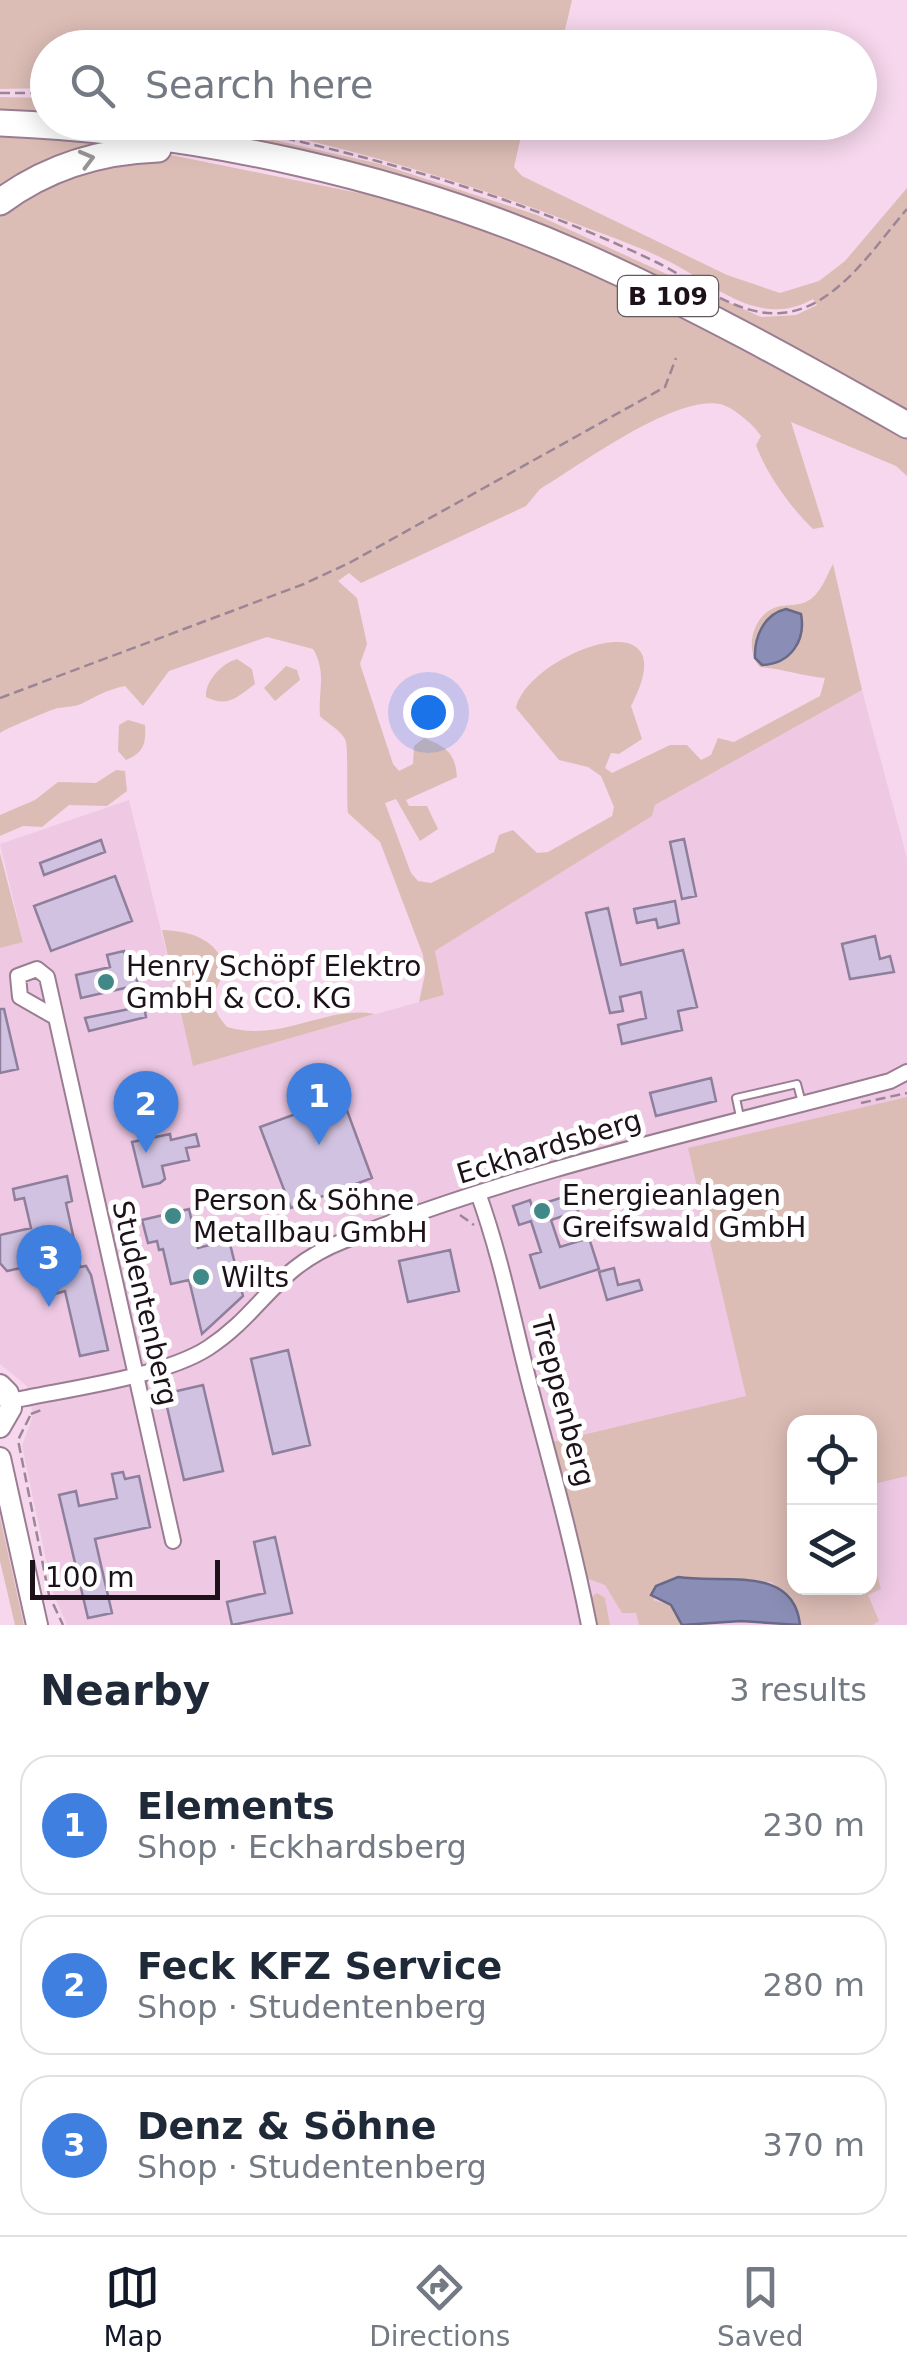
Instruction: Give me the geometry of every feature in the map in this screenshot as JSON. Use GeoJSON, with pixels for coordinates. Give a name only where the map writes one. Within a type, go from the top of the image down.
{"type":"FeatureCollection","features":[{"type":"Feature","properties":{"kind":"highway","name":"B 109"},"geometry":{"type":"LineString","coordinates":[[0,123],[30,125]]}},
{"type":"Feature","properties":{"kind":"highway","name":"B 109"},"geometry":{"type":"LineString","coordinates":[[161,140],[238,152],[375,183],[579,255],[782,354],[907,425]]}},
{"type":"Feature","properties":{"kind":"highway"},"geometry":{"type":"LineString","coordinates":[[0,202],[50,172],[102,155],[162,149],[238,152]]}},
{"type":"Feature","properties":{"kind":"main road"},"geometry":{"type":"LineString","coordinates":[[0,1428],[10,1416],[5,1393]]}},
{"type":"Feature","properties":{"kind":"main road"},"geometry":{"type":"LineString","coordinates":[[0,1458],[37,1625]]}},
{"type":"Feature","properties":{"kind":"street","name":"Studentenberg"},"geometry":{"type":"LineString","coordinates":[[55,1018],[173,1541]]}},
{"type":"Feature","properties":{"kind":"street","name":"Eckhardsberg"},"geometry":{"type":"LineString","coordinates":[[5,1393],[136,1372],[204,1350],[240,1322],[282,1275],[320,1251],[480,1199],[562,1165],[802,1104],[907,1072]]}},
{"type":"Feature","properties":{"kind":"street","name":"Treppenberg"},"geometry":{"type":"LineString","coordinates":[[480,1199],[506,1276],[534,1399],[564,1500],[589,1625]]}},
{"type":"Feature","properties":{"kind":"lane"},"geometry":{"type":"LineString","coordinates":[[740,1120],[736,1098],[798,1084],[802,1104]]}},
{"type":"Feature","properties":{"kind":"path"},"geometry":{"type":"LineString","coordinates":[[0,93],[30,93]]}},
{"type":"Feature","properties":{"kind":"path"},"geometry":{"type":"LineString","coordinates":[[816,302],[854,270],[907,208]]}},
{"type":"Feature","properties":{"kind":"path"},"geometry":{"type":"LineString","coordinates":[[0,698],[270,598],[351,562],[666,387],[676,358]]}},
{"type":"Feature","properties":{"kind":"path"},"geometry":{"type":"LineString","coordinates":[[852,1105],[907,1093]]}},
{"type":"Feature","properties":{"kind":"path"},"geometry":{"type":"LineString","coordinates":[[459,1214],[480,1199]]}},
{"type":"Feature","properties":{"kind":"path"},"geometry":{"type":"LineString","coordinates":[[46,1408],[31,1414],[18,1440],[49,1595],[63,1625]]}},
{"type":"Feature","properties":{"kind":"shaded area"},"geometry":{"type":"Polygon","coordinates":[[[0,0],[572,0],[565,30],[30,30],[30,88],[0,89],[0,0]]]}},
{"type":"Feature","properties":{"kind":"shaded area"},"geometry":{"type":"Polygon","coordinates":[[[0,97],[30,98],[30,117],[0,116],[0,97]]]}},
{"type":"Feature","properties":{"kind":"shaded area"},"geometry":{"type":"Polygon","coordinates":[[[0,130],[30,133],[30,140],[117,140],[0,194],[0,130]]]}},
{"type":"Feature","properties":{"kind":"shaded area"},"geometry":{"type":"Polygon","coordinates":[[[161,140],[273,140],[380,164],[537,215],[761,317],[796,315],[817,305],[813,299],[780,309],[748,304],[645,250],[485,191],[305,140],[520,140],[514,167],[522,176],[727,275],[780,293],[819,281],[845,261],[907,188],[907,418],[542,232],[161,140]]]}},
{"type":"Feature","properties":{"kind":"shaded area"},"geometry":{"type":"Polygon","coordinates":[[[161,153],[413,204],[588,268],[907,433],[907,476],[896,466],[791,422],[824,527],[813,529],[788,501],[760,456],[756,445],[761,436],[753,426],[725,406],[701,404],[678,410],[628,434],[540,489],[526,506],[361,583],[349,573],[338,581],[357,598],[367,644],[360,664],[393,764],[399,771],[413,764],[414,746],[424,738],[444,748],[454,762],[457,777],[406,800],[409,806],[427,806],[438,829],[420,841],[396,799],[385,803],[411,873],[418,881],[431,883],[494,852],[499,835],[513,830],[537,853],[548,852],[612,816],[614,807],[601,776],[588,767],[559,760],[516,708],[527,687],[547,669],[573,653],[600,644],[624,642],[640,651],[644,671],[631,706],[642,739],[619,754],[611,753],[605,768],[612,773],[670,745],[687,745],[701,760],[711,755],[718,738],[734,742],[820,696],[825,678],[760,667],[752,644],[756,627],[766,613],[812,598],[833,564],[862,690],[655,805],[652,816],[435,951],[444,995],[419,1002],[425,974],[423,955],[380,842],[348,813],[345,739],[320,716],[321,674],[313,649],[267,637],[169,671],[143,706],[125,686],[78,705],[47,712],[0,733],[0,209],[51,175],[161,153]]]}},
{"type":"Feature","properties":{"kind":"shaded area"},"geometry":{"type":"Polygon","coordinates":[[[237,659],[252,669],[255,684],[226,701],[206,697],[215,674],[237,659]]]}},
{"type":"Feature","properties":{"kind":"shaded area"},"geometry":{"type":"Polygon","coordinates":[[[286,666],[297,670],[300,680],[275,701],[264,688],[286,666]]]}},
{"type":"Feature","properties":{"kind":"shaded area"},"geometry":{"type":"Polygon","coordinates":[[[862,690],[907,858],[907,1625],[67,1625],[53,1593],[22,1446],[33,1415],[27,1386],[0,1364],[0,948],[23,941],[0,844],[129,800],[194,1065],[444,995],[435,951],[651,816],[655,805],[862,690]]]}},
{"type":"Feature","properties":{"kind":"shaded area"},"geometry":{"type":"Polygon","coordinates":[[[128,720],[145,725],[145,737],[143,747],[126,760],[118,751],[119,725],[128,720]]]}},
{"type":"Feature","properties":{"kind":"shaded area"},"geometry":{"type":"Polygon","coordinates":[[[116,770],[125,771],[127,791],[107,806],[69,805],[42,827],[23,826],[0,836],[0,815],[35,800],[58,782],[96,783],[116,770]]]}},
{"type":"Feature","properties":{"kind":"shaded area"},"geometry":{"type":"Polygon","coordinates":[[[0,853],[23,942],[0,948],[0,853]]]}},
{"type":"Feature","properties":{"kind":"shaded area"},"geometry":{"type":"Polygon","coordinates":[[[162,930],[193,935],[216,950],[226,969],[215,992],[214,1005],[227,1027],[266,1030],[339,1014],[375,1014],[193,1066],[162,930]]]}},
{"type":"Feature","properties":{"kind":"shaded area"},"geometry":{"type":"Polygon","coordinates":[[[907,1097],[907,1476],[877,1483],[877,1415],[787,1415],[787,1595],[868,1595],[879,1621],[873,1625],[800,1625],[772,1582],[678,1577],[653,1600],[671,1605],[682,1625],[639,1625],[636,1613],[622,1613],[605,1585],[586,1578],[553,1442],[746,1396],[688,1148],[907,1097]]]}},
{"type":"Feature","properties":{"kind":"shaded area"},"geometry":{"type":"Polygon","coordinates":[[[0,1517],[24,1625],[15,1625],[0,1561],[0,1517]]]}},
{"type":"Feature","properties":{"kind":"shaded area"},"geometry":{"type":"Polygon","coordinates":[[[597,1593],[605,1598],[610,1625],[596,1625],[590,1598],[597,1593]]]}},
{"type":"Feature","properties":{"kind":"water"},"geometry":{"type":"Polygon","coordinates":[[[786,609],[801,614],[799,641],[781,660],[762,665],[755,658],[759,635],[766,621],[786,609]]]}},
{"type":"Feature","properties":{"kind":"water"},"geometry":{"type":"Polygon","coordinates":[[[678,1577],[770,1585],[785,1593],[795,1606],[800,1625],[741,1621],[682,1625],[671,1605],[651,1595],[656,1586],[678,1577]]]}},
{"type":"Feature","properties":{"kind":"building"},"geometry":{"type":"Polygon","coordinates":[[[684,839],[696,896],[682,899],[670,842],[684,839]]]}},
{"type":"Feature","properties":{"kind":"building"},"geometry":{"type":"Polygon","coordinates":[[[101,840],[105,852],[44,875],[40,863],[101,840]]]}},
{"type":"Feature","properties":{"kind":"building"},"geometry":{"type":"Polygon","coordinates":[[[115,876],[132,921],[51,951],[34,906],[115,876]]]}},
{"type":"Feature","properties":{"kind":"building"},"geometry":{"type":"Polygon","coordinates":[[[675,901],[679,923],[658,928],[656,919],[637,923],[634,909],[675,901]]]}},
{"type":"Feature","properties":{"kind":"building"},"geometry":{"type":"Polygon","coordinates":[[[608,908],[621,965],[683,950],[697,1007],[678,1011],[682,1030],[622,1044],[618,1025],[646,1018],[641,992],[620,997],[623,1011],[610,1013],[586,913],[608,908]]]}},
{"type":"Feature","properties":{"kind":"building"},"geometry":{"type":"Polygon","coordinates":[[[875,936],[880,959],[890,956],[894,972],[850,979],[842,944],[875,936]]]}},
{"type":"Feature","properties":{"kind":"building"},"geometry":{"type":"Polygon","coordinates":[[[124,951],[127,963],[132,962],[138,985],[81,998],[76,975],[110,967],[107,955],[124,951]]]}},
{"type":"Feature","properties":{"kind":"building"},"geometry":{"type":"Polygon","coordinates":[[[144,1006],[146,1017],[89,1031],[85,1018],[144,1006]]]}},
{"type":"Feature","properties":{"kind":"building"},"geometry":{"type":"Polygon","coordinates":[[[0,1009],[4,1009],[18,1069],[0,1073],[0,1009]]]}},
{"type":"Feature","properties":{"kind":"building"},"geometry":{"type":"Polygon","coordinates":[[[711,1078],[716,1101],[656,1116],[650,1093],[711,1078]]]}},
{"type":"Feature","properties":{"kind":"building"},"geometry":{"type":"Polygon","coordinates":[[[342,1097],[372,1178],[291,1208],[260,1127],[342,1097]]]}},
{"type":"Feature","properties":{"kind":"building"},"geometry":{"type":"Polygon","coordinates":[[[170,1134],[171,1140],[196,1134],[199,1146],[186,1148],[189,1160],[162,1166],[165,1179],[160,1183],[143,1187],[132,1142],[170,1134]]]}},
{"type":"Feature","properties":{"kind":"building"},"geometry":{"type":"Polygon","coordinates":[[[67,1176],[72,1201],[66,1203],[80,1267],[86,1266],[91,1275],[108,1350],[80,1356],[65,1291],[55,1294],[48,1262],[7,1271],[0,1263],[0,1235],[31,1228],[24,1198],[15,1200],[13,1189],[67,1176]]]}},
{"type":"Feature","properties":{"kind":"building"},"geometry":{"type":"Polygon","coordinates":[[[573,1194],[578,1211],[551,1220],[560,1247],[589,1238],[599,1269],[540,1288],[530,1255],[541,1252],[531,1221],[519,1225],[513,1206],[530,1200],[532,1207],[573,1194]]]}},
{"type":"Feature","properties":{"kind":"building"},"geometry":{"type":"Polygon","coordinates":[[[189,1209],[198,1248],[229,1240],[243,1296],[202,1334],[189,1280],[171,1284],[163,1249],[159,1250],[157,1241],[148,1243],[142,1220],[189,1209]]]}},
{"type":"Feature","properties":{"kind":"building"},"geometry":{"type":"Polygon","coordinates":[[[450,1250],[459,1291],[408,1302],[399,1261],[450,1250]]]}},
{"type":"Feature","properties":{"kind":"building"},"geometry":{"type":"Polygon","coordinates":[[[614,1268],[618,1285],[639,1280],[642,1290],[607,1300],[599,1272],[614,1268]]]}},
{"type":"Feature","properties":{"kind":"building"},"geometry":{"type":"Polygon","coordinates":[[[288,1350],[310,1445],[273,1454],[251,1359],[288,1350]]]}},
{"type":"Feature","properties":{"kind":"building"},"geometry":{"type":"Polygon","coordinates":[[[203,1385],[223,1471],[184,1480],[164,1394],[203,1385]]]}},
{"type":"Feature","properties":{"kind":"building"},"geometry":{"type":"Polygon","coordinates":[[[123,1472],[125,1479],[139,1476],[150,1527],[95,1539],[112,1613],[88,1618],[59,1495],[76,1491],[79,1506],[117,1498],[112,1474],[123,1472]]]}},
{"type":"Feature","properties":{"kind":"building"},"geometry":{"type":"Polygon","coordinates":[[[275,1537],[292,1613],[232,1625],[227,1602],[265,1593],[254,1542],[275,1537]]]}},
{"type":"Feature","properties":{"kind":"place","name":"Henry Schöpf Elektro GmbH & CO. KG"},"geometry":{"type":"Point","coordinates":[106,982]}},
{"type":"Feature","properties":{"kind":"place","name":"Elements"},"geometry":{"type":"Point","coordinates":[319,1145]}},
{"type":"Feature","properties":{"kind":"place","name":"Feck KFZ Service"},"geometry":{"type":"Point","coordinates":[146,1153]}},
{"type":"Feature","properties":{"kind":"place","name":"Energieanlagen Greifswald GmbH"},"geometry":{"type":"Point","coordinates":[542,1211]}},
{"type":"Feature","properties":{"kind":"place","name":"Person & Söhne Metallbau GmbH"},"geometry":{"type":"Point","coordinates":[173,1216]}},
{"type":"Feature","properties":{"kind":"place","name":"Wilts"},"geometry":{"type":"Point","coordinates":[201,1277]}},
{"type":"Feature","properties":{"kind":"place","name":"Denz & Söhne"},"geometry":{"type":"Point","coordinates":[49,1307]}}]}
